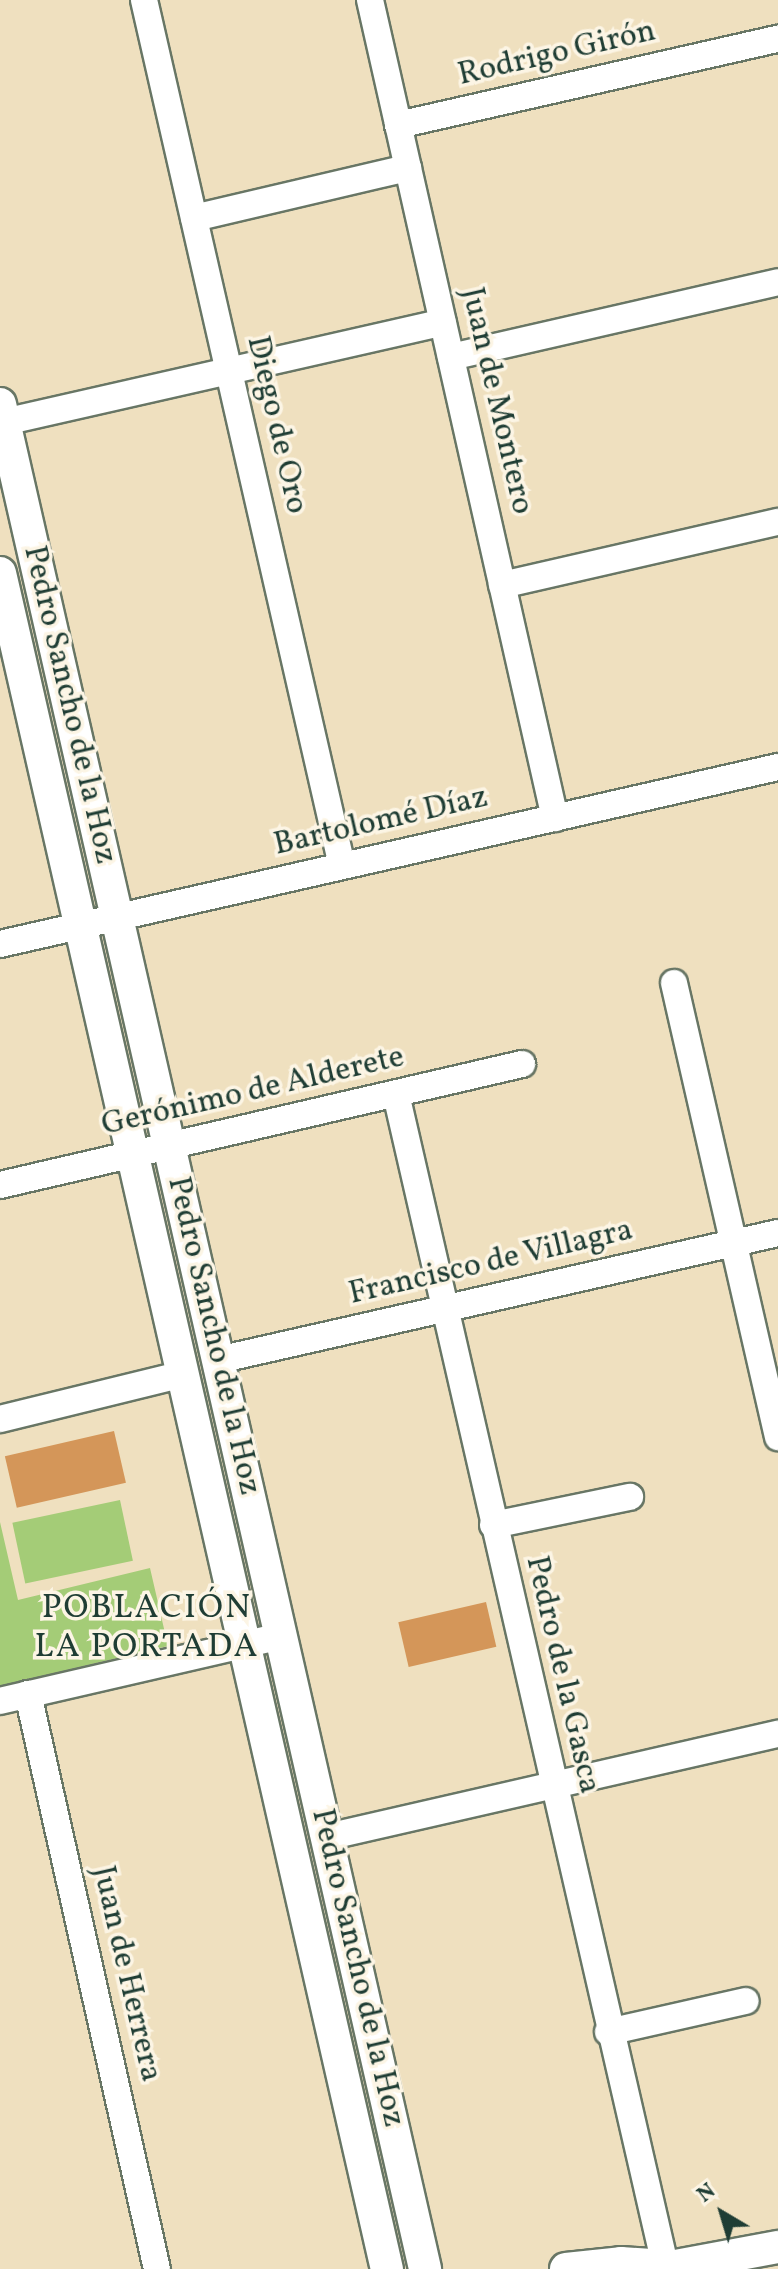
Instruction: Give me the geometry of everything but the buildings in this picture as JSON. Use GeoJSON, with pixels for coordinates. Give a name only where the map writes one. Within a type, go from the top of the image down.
{"type":"FeatureCollection","features":[{"type":"Feature","properties":{"kind":"street","name":"Diego de Oro"},"geometry":{"type":"LineString","coordinates":[[144,0],[342,866]]}},
{"type":"Feature","properties":{"kind":"street","name":"Juan de Montero"},"geometry":{"type":"LineString","coordinates":[[370,0],[555,818]]}},
{"type":"Feature","properties":{"kind":"street","name":"Rodrigo Girón"},"geometry":{"type":"LineString","coordinates":[[398,125],[778,39]]}},
{"type":"Feature","properties":{"kind":"street"},"geometry":{"type":"LineString","coordinates":[[194,218],[408,168]]}},
{"type":"Feature","properties":{"kind":"street"},"geometry":{"type":"LineString","coordinates":[[451,357],[778,282]]}},
{"type":"Feature","properties":{"kind":"street"},"geometry":{"type":"LineString","coordinates":[[1,416],[229,371],[443,322]]}},
{"type":"Feature","properties":{"kind":"street","name":"Pedro Sancho de la Hoz"},"geometry":{"type":"LineString","coordinates":[[1,416],[425,2269]]}},
{"type":"Feature","properties":{"kind":"street"},"geometry":{"type":"LineString","coordinates":[[502,585],[778,522]]}},
{"type":"Feature","properties":{"kind":"street","name":"Pedro Sancho de la Hoz"},"geometry":{"type":"LineString","coordinates":[[0,573],[387,2269]]}},
{"type":"Feature","properties":{"kind":"street","name":"Bartolomé Díaz"},"geometry":{"type":"LineString","coordinates":[[0,944],[778,767]]}},
{"type":"Feature","properties":{"kind":"street"},"geometry":{"type":"LineString","coordinates":[[674,983],[778,1437]]}},
{"type":"Feature","properties":{"kind":"street","name":"Gerónimo de Alderete"},"geometry":{"type":"LineString","coordinates":[[0,1185],[522,1064]]}},
{"type":"Feature","properties":{"kind":"street","name":"Pedro de la Gasca"},"geometry":{"type":"LineString","coordinates":[[396,1094],[663,2268]]}},
{"type":"Feature","properties":{"kind":"street","name":"Francisco de Villagra"},"geometry":{"type":"LineString","coordinates":[[218,1360],[778,1233]]}},
{"type":"Feature","properties":{"kind":"street"},"geometry":{"type":"LineString","coordinates":[[0,1419],[183,1374]]}},
{"type":"Feature","properties":{"kind":"street"},"geometry":{"type":"LineString","coordinates":[[493,1525],[630,1497]]}},
{"type":"Feature","properties":{"kind":"street"},"geometry":{"type":"LineString","coordinates":[[0,1701],[281,1636]]}},
{"type":"Feature","properties":{"kind":"street","name":"Juan de Herrera"},"geometry":{"type":"LineString","coordinates":[[28,1694],[157,2269]]}},
{"type":"Feature","properties":{"kind":"street"},"geometry":{"type":"LineString","coordinates":[[327,1837],[778,1734]]}},
{"type":"Feature","properties":{"kind":"street"},"geometry":{"type":"LineString","coordinates":[[608,2032],[746,2001]]}},
{"type":"Feature","properties":{"kind":"street"},"geometry":{"type":"LineString","coordinates":[[566,2269],[621,2263],[663,2268],[778,2247]]}},
{"type":"Feature","properties":{"kind":"green space"},"geometry":{"type":"Polygon","coordinates":[[[120,1500],[133,1561],[25,1584],[12,1523],[120,1500]]]}},
{"type":"Feature","properties":{"kind":"green space"},"geometry":{"type":"Polygon","coordinates":[[[0,1522],[18,1600],[150,1568],[168,1646],[0,1686],[0,1522]]]}},
{"type":"Feature","properties":{"kind":"district","name":"POBLACIÓN LA PORTADA"},"geometry":{"type":"Point","coordinates":[147,1628]}}]}
